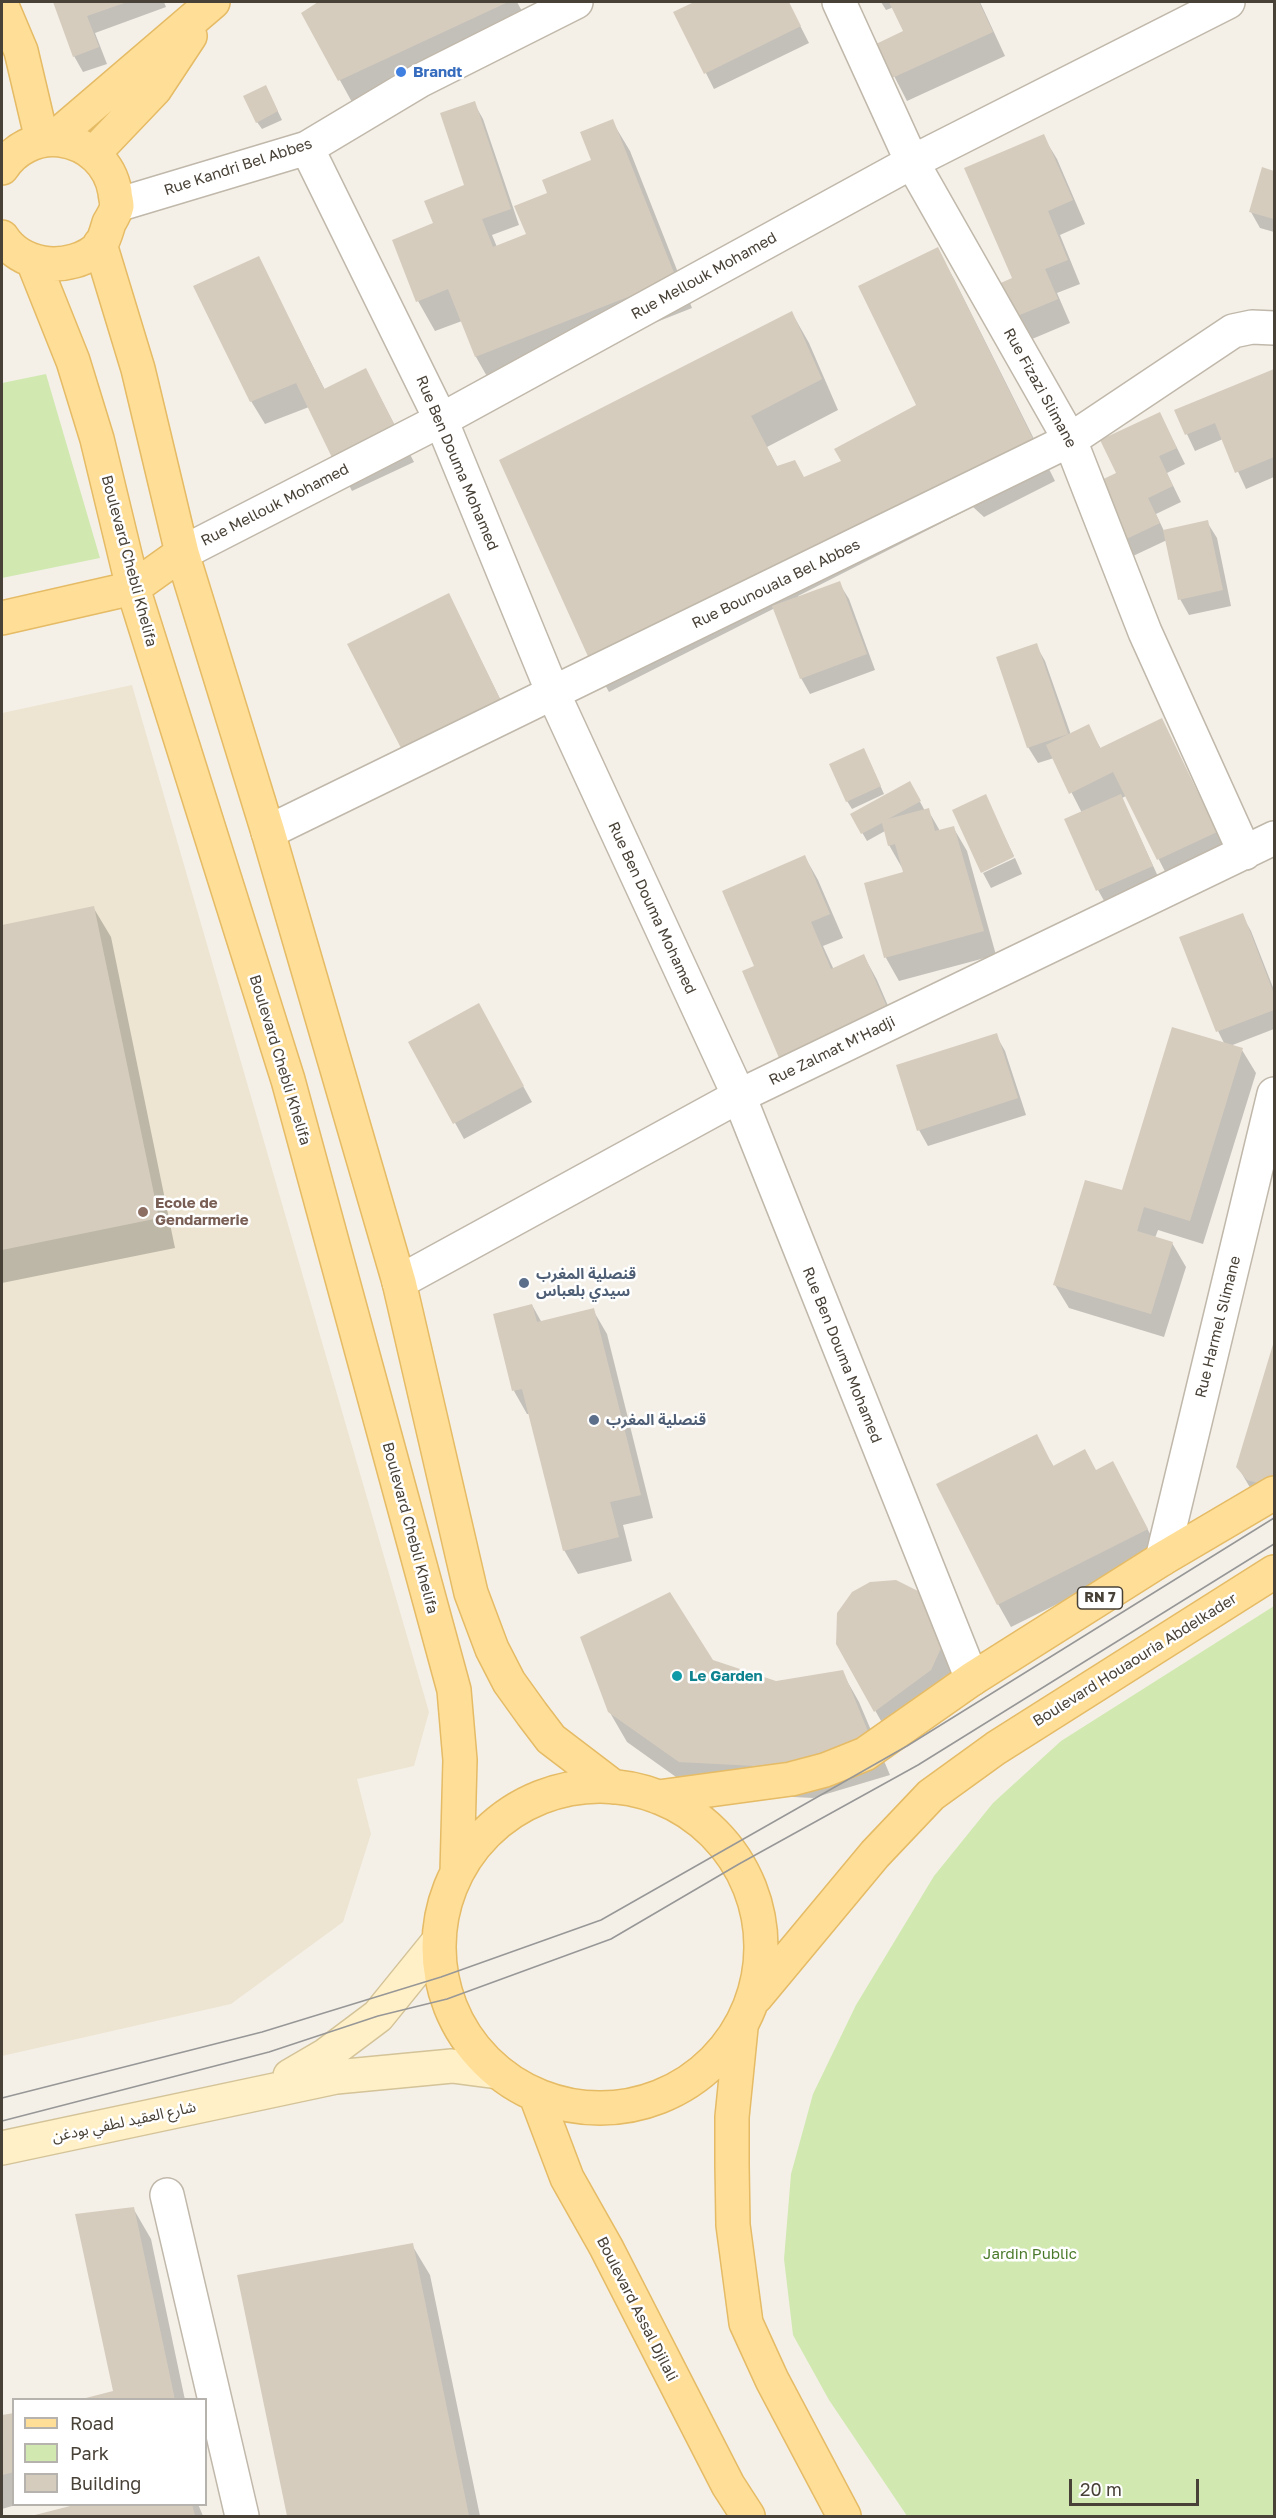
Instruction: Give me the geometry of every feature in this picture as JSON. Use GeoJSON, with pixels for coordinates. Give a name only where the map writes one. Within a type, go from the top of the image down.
{"type":"FeatureCollection","features":[{"type":"Feature","properties":{"kind":"main road"},"geometry":{"type":"LineString","coordinates":[[48,140],[214,2]]}},
{"type":"Feature","properties":{"kind":"main road"},"geometry":{"type":"LineString","coordinates":[[94,153],[155,89],[214,2]]}},
{"type":"Feature","properties":{"kind":"main road"},"geometry":{"type":"LineString","coordinates":[[2,6],[21,51],[48,140]]}},
{"type":"Feature","properties":{"kind":"main road"},"geometry":{"type":"LineString","coordinates":[[2,168],[16,152],[28,144],[48,140],[68,141],[94,153],[112,176],[117,205],[100,244],[87,255],[69,262],[51,264],[20,262],[2,237]]}},
{"type":"Feature","properties":{"kind":"main road"},"geometry":{"type":"LineString","coordinates":[[100,244],[138,369],[182,553],[268,832],[399,1282],[471,1593],[492,1649],[509,1682],[551,1738],[614,1787]]}},
{"type":"Feature","properties":{"kind":"main road","name":"Boulevard Chebli Khelifa"},"geometry":{"type":"LineString","coordinates":[[20,262],[73,362],[97,439],[133,588],[288,1080],[453,1690],[460,1760],[457,1873]]}},
{"type":"Feature","properties":{"kind":"main road"},"geometry":{"type":"LineString","coordinates":[[2,618],[133,588],[182,553]]}},
{"type":"Feature","properties":{"kind":"main road","name":"RN 7"},"geometry":{"type":"LineString","coordinates":[[658,1797],[791,1779],[825,1770],[865,1754],[972,1679],[1162,1559],[1275,1493]]}},
{"type":"Feature","properties":{"kind":"main road","name":"Boulevard Houaouria Abdelkader"},"geometry":{"type":"LineString","coordinates":[[457,1873],[443,1906],[438,1942],[441,1977],[447,1999],[467,2039],[498,2072],[536,2096],[582,2108],[628,2106],[673,2092],[711,2064],[747,2014],[875,1854],[932,1795],[996,1748],[1275,1572]]}},
{"type":"Feature","properties":{"kind":"main road"},"geometry":{"type":"LineString","coordinates":[[457,1873],[478,1841],[506,1816],[531,1802],[576,1788],[614,1787],[658,1797],[684,1809],[708,1827],[739,1864],[754,1896],[761,1931],[761,1966],[747,2014],[732,2117],[733,2225],[746,2323],[772,2380],[844,2517]]}},
{"type":"Feature","properties":{"kind":"main road","name":"Boulevard Assal Djilali"},"geometry":{"type":"LineString","coordinates":[[536,2096],[567,2178],[606,2247],[728,2485],[748,2517]]}},
{"type":"Feature","properties":{"kind":"street","name":"Rue Kandri Bel Abbes"},"geometry":{"type":"LineString","coordinates":[[117,205],[307,148],[419,81],[576,2]]}},
{"type":"Feature","properties":{"kind":"street","name":"Rue Fizazi Slimane"},"geometry":{"type":"LineString","coordinates":[[839,2],[912,162],[1070,441],[1145,632],[1245,853]]}},
{"type":"Feature","properties":{"kind":"street","name":"Rue Mellouk Mohamed"},"geometry":{"type":"LineString","coordinates":[[182,553],[441,420],[912,162],[1228,2]]}},
{"type":"Feature","properties":{"kind":"street","name":"Rue Ben Douma Mohamed"},"geometry":{"type":"LineString","coordinates":[[307,148],[441,420],[553,693],[739,1096],[972,1679]]}},
{"type":"Feature","properties":{"kind":"street","name":"Rue Bounouala Bel Abbes"},"geometry":{"type":"LineString","coordinates":[[268,832],[1070,441],[1233,331],[1252,327],[1275,328]]}},
{"type":"Feature","properties":{"kind":"street","name":"Rue Zalmat M'Hadji"},"geometry":{"type":"LineString","coordinates":[[399,1282],[739,1096],[1275,838]]}},
{"type":"Feature","properties":{"kind":"street","name":"Rue Harmel Slimane"},"geometry":{"type":"LineString","coordinates":[[1162,1559],[1275,1094]]}},
{"type":"Feature","properties":{"kind":"street"},"geometry":{"type":"LineString","coordinates":[[246,2095],[296,2074],[349,2039],[378,2016],[438,1942]]}},
{"type":"Feature","properties":{"kind":"street"},"geometry":{"type":"LineString","coordinates":[[246,2095],[336,2077],[402,2069],[452,2066],[498,2072]]}},
{"type":"Feature","properties":{"kind":"street","name":"شارع العقيد لطفي بودغن"},"geometry":{"type":"LineString","coordinates":[[2,2148],[246,2095]]}},
{"type":"Feature","properties":{"kind":"street"},"geometry":{"type":"LineString","coordinates":[[167,2195],[242,2517]]}},
{"type":"Feature","properties":{"kind":"shaded area","name":"Ecole de Gendarmerie"},"geometry":{"type":"Polygon","coordinates":[[[132,685],[429,1712],[414,1766],[357,1779],[371,1834],[343,1922],[231,2004],[2,2056],[2,713],[132,685]]]}},
{"type":"Feature","properties":{"kind":"green space"},"geometry":{"type":"Polygon","coordinates":[[[46,374],[100,558],[2,578],[2,383],[46,374]]]}},
{"type":"Feature","properties":{"kind":"green space","name":"Jardin Public"},"geometry":{"type":"Polygon","coordinates":[[[1274,1606],[1274,2516],[907,2516],[829,2400],[793,2335],[784,2259],[791,2174],[813,2094],[856,2005],[934,1876],[993,1803],[1061,1741],[1274,1606]]]}},
{"type":"Feature","properties":{"kind":"building"},"geometry":{"type":"Polygon","coordinates":[[[53,2],[127,2],[87,16],[99,47],[73,57],[53,2]]]}},
{"type":"Feature","properties":{"kind":"building"},"geometry":{"type":"Polygon","coordinates":[[[318,2],[508,2],[338,81],[301,13],[318,2]]]}},
{"type":"Feature","properties":{"kind":"building"},"geometry":{"type":"Polygon","coordinates":[[[694,2],[789,2],[801,26],[704,74],[673,12],[694,2]]]}},
{"type":"Feature","properties":{"kind":"building"},"geometry":{"type":"Polygon","coordinates":[[[889,2],[979,2],[993,32],[892,78],[876,44],[903,31],[889,2]]]}},
{"type":"Feature","properties":{"kind":"building"},"geometry":{"type":"Polygon","coordinates":[[[266,85],[278,111],[256,123],[243,96],[266,85]]]}},
{"type":"Feature","properties":{"kind":"building"},"geometry":{"type":"Polygon","coordinates":[[[475,101],[511,209],[482,219],[493,247],[526,234],[514,206],[547,193],[542,180],[591,160],[580,132],[613,119],[676,278],[475,357],[448,289],[416,302],[392,240],[433,223],[424,201],[464,185],[440,113],[475,101]]]}},
{"type":"Feature","properties":{"kind":"building"},"geometry":{"type":"Polygon","coordinates":[[[1044,134],[1073,200],[1048,211],[1068,260],[1045,269],[1058,299],[1010,319],[996,285],[1012,278],[964,168],[1044,134]]]}},
{"type":"Feature","properties":{"kind":"building"},"geometry":{"type":"Polygon","coordinates":[[[1262,167],[1274,171],[1274,219],[1249,212],[1262,167]]]}},
{"type":"Feature","properties":{"kind":"building"},"geometry":{"type":"Polygon","coordinates":[[[938,247],[1039,451],[965,488],[955,478],[591,663],[499,460],[792,311],[822,379],[751,416],[777,466],[795,460],[804,477],[841,461],[834,449],[916,405],[858,286],[938,247]]]}},
{"type":"Feature","properties":{"kind":"building"},"geometry":{"type":"Polygon","coordinates":[[[259,256],[324,389],[366,368],[401,438],[337,468],[296,383],[250,402],[193,286],[259,256]]]}},
{"type":"Feature","properties":{"kind":"building"},"geometry":{"type":"Polygon","coordinates":[[[1274,369],[1274,457],[1235,473],[1215,423],[1185,435],[1174,410],[1274,369]]]}},
{"type":"Feature","properties":{"kind":"building"},"geometry":{"type":"Polygon","coordinates":[[[1160,412],[1177,448],[1159,456],[1173,486],[1148,498],[1160,523],[1122,541],[1095,483],[1116,473],[1100,440],[1160,412]]]}},
{"type":"Feature","properties":{"kind":"building"},"geometry":{"type":"Polygon","coordinates":[[[1208,520],[1223,590],[1178,600],[1163,530],[1208,520]]]}},
{"type":"Feature","properties":{"kind":"building"},"geometry":{"type":"Polygon","coordinates":[[[840,581],[867,654],[800,679],[772,606],[840,581]]]}},
{"type":"Feature","properties":{"kind":"building"},"geometry":{"type":"Polygon","coordinates":[[[449,593],[500,699],[402,750],[347,644],[449,593]]]}},
{"type":"Feature","properties":{"kind":"building"},"geometry":{"type":"Polygon","coordinates":[[[1037,643],[1068,734],[1027,748],[996,657],[1037,643]]]}},
{"type":"Feature","properties":{"kind":"building"},"geometry":{"type":"Polygon","coordinates":[[[1162,718],[1217,832],[1157,860],[1113,772],[1069,794],[1046,745],[1089,724],[1100,748],[1162,718]]]}},
{"type":"Feature","properties":{"kind":"building"},"geometry":{"type":"Polygon","coordinates":[[[864,748],[881,786],[846,802],[829,764],[864,748]]]}},
{"type":"Feature","properties":{"kind":"building"},"geometry":{"type":"Polygon","coordinates":[[[910,781],[921,801],[888,819],[929,808],[935,831],[954,826],[984,931],[884,958],[864,883],[903,872],[895,844],[888,846],[882,823],[861,834],[850,814],[910,781]]]}},
{"type":"Feature","properties":{"kind":"building"},"geometry":{"type":"Polygon","coordinates":[[[986,794],[1014,857],[981,873],[952,810],[986,794]]]}},
{"type":"Feature","properties":{"kind":"building"},"geometry":{"type":"Polygon","coordinates":[[[1121,794],[1153,866],[1096,891],[1064,819],[1121,794]]]}},
{"type":"Feature","properties":{"kind":"building"},"geometry":{"type":"Polygon","coordinates":[[[805,855],[830,914],[811,922],[831,969],[864,954],[889,1012],[779,1058],[742,971],[754,966],[722,891],[805,855]]]}},
{"type":"Feature","properties":{"kind":"building"},"geometry":{"type":"Polygon","coordinates":[[[94,906],[159,1218],[2,1250],[2,925],[94,906]]]}},
{"type":"Feature","properties":{"kind":"building"},"geometry":{"type":"Polygon","coordinates":[[[1243,913],[1274,994],[1274,1010],[1216,1032],[1179,937],[1243,913]]]}},
{"type":"Feature","properties":{"kind":"building"},"geometry":{"type":"Polygon","coordinates":[[[479,1003],[524,1086],[453,1124],[408,1042],[479,1003]]]}},
{"type":"Feature","properties":{"kind":"building"},"geometry":{"type":"Polygon","coordinates":[[[1172,1027],[1243,1048],[1190,1221],[1144,1207],[1137,1231],[1173,1242],[1151,1314],[1053,1285],[1085,1180],[1122,1190],[1172,1027]]]}},
{"type":"Feature","properties":{"kind":"building"},"geometry":{"type":"Polygon","coordinates":[[[997,1033],[1018,1098],[917,1131],[896,1065],[997,1033]]]}},
{"type":"Feature","properties":{"kind":"building"},"geometry":{"type":"Polygon","coordinates":[[[532,1304],[537,1322],[594,1308],[641,1495],[610,1502],[619,1537],[563,1551],[522,1389],[512,1391],[493,1314],[532,1304]]]}},
{"type":"Feature","properties":{"kind":"building"},"geometry":{"type":"Polygon","coordinates":[[[1274,1341],[1274,1477],[1262,1484],[1247,1480],[1236,1467],[1274,1341]]]}},
{"type":"Feature","properties":{"kind":"building"},"geometry":{"type":"Polygon","coordinates":[[[1037,1434],[1053,1466],[1085,1449],[1096,1470],[1113,1461],[1148,1529],[997,1605],[936,1484],[1037,1434]]]}},
{"type":"Feature","properties":{"kind":"building"},"geometry":{"type":"Polygon","coordinates":[[[896,1580],[924,1594],[942,1646],[931,1670],[874,1712],[836,1644],[837,1613],[852,1592],[870,1582],[896,1580]]]}},
{"type":"Feature","properties":{"kind":"building","name":"Le Garden"},"geometry":{"type":"Polygon","coordinates":[[[670,1592],[713,1660],[776,1681],[843,1670],[873,1744],[795,1768],[679,1762],[608,1712],[580,1637],[670,1592]]]}},
{"type":"Feature","properties":{"kind":"building"},"geometry":{"type":"Polygon","coordinates":[[[134,2207],[175,2398],[86,2398],[113,2391],[75,2214],[134,2207]]]}},
{"type":"Feature","properties":{"kind":"building"},"geometry":{"type":"Polygon","coordinates":[[[413,2243],[469,2516],[287,2516],[237,2275],[413,2243]]]}},
{"type":"Feature","properties":{"kind":"building"},"geometry":{"type":"Polygon","coordinates":[[[12,2413],[12,2472],[2,2475],[2,2415],[12,2413]]]}},
{"type":"Feature","properties":{"kind":"building"},"geometry":{"type":"Polygon","coordinates":[[[70,2506],[192,2506],[195,2516],[31,2516],[70,2506]]]}},
{"type":"Feature","properties":{"kind":"tram line"},"geometry":{"type":"LineString","coordinates":[[2,2098],[262,2032],[441,1977],[601,1920],[907,1746],[1274,1518]]}},
{"type":"Feature","properties":{"kind":"tram line"},"geometry":{"type":"LineString","coordinates":[[2,2121],[269,2052],[378,2016],[447,1999],[611,1939],[739,1864],[918,1765],[1274,1544]]}},
{"type":"Feature","properties":{"kind":"place","name":"Brandt"},"geometry":{"type":"Point","coordinates":[401,72]}},
{"type":"Feature","properties":{"kind":"place","name":"Ecole de Gendarmerie"},"geometry":{"type":"Point","coordinates":[143,1212]}},
{"type":"Feature","properties":{"kind":"place","name":"قنصلية المغرب سيدي بلعباس"},"geometry":{"type":"Point","coordinates":[524,1283]}},
{"type":"Feature","properties":{"kind":"place","name":"قنصلية المغرب"},"geometry":{"type":"Point","coordinates":[594,1420]}},
{"type":"Feature","properties":{"kind":"place","name":"Le Garden"},"geometry":{"type":"Point","coordinates":[677,1676]}}]}
